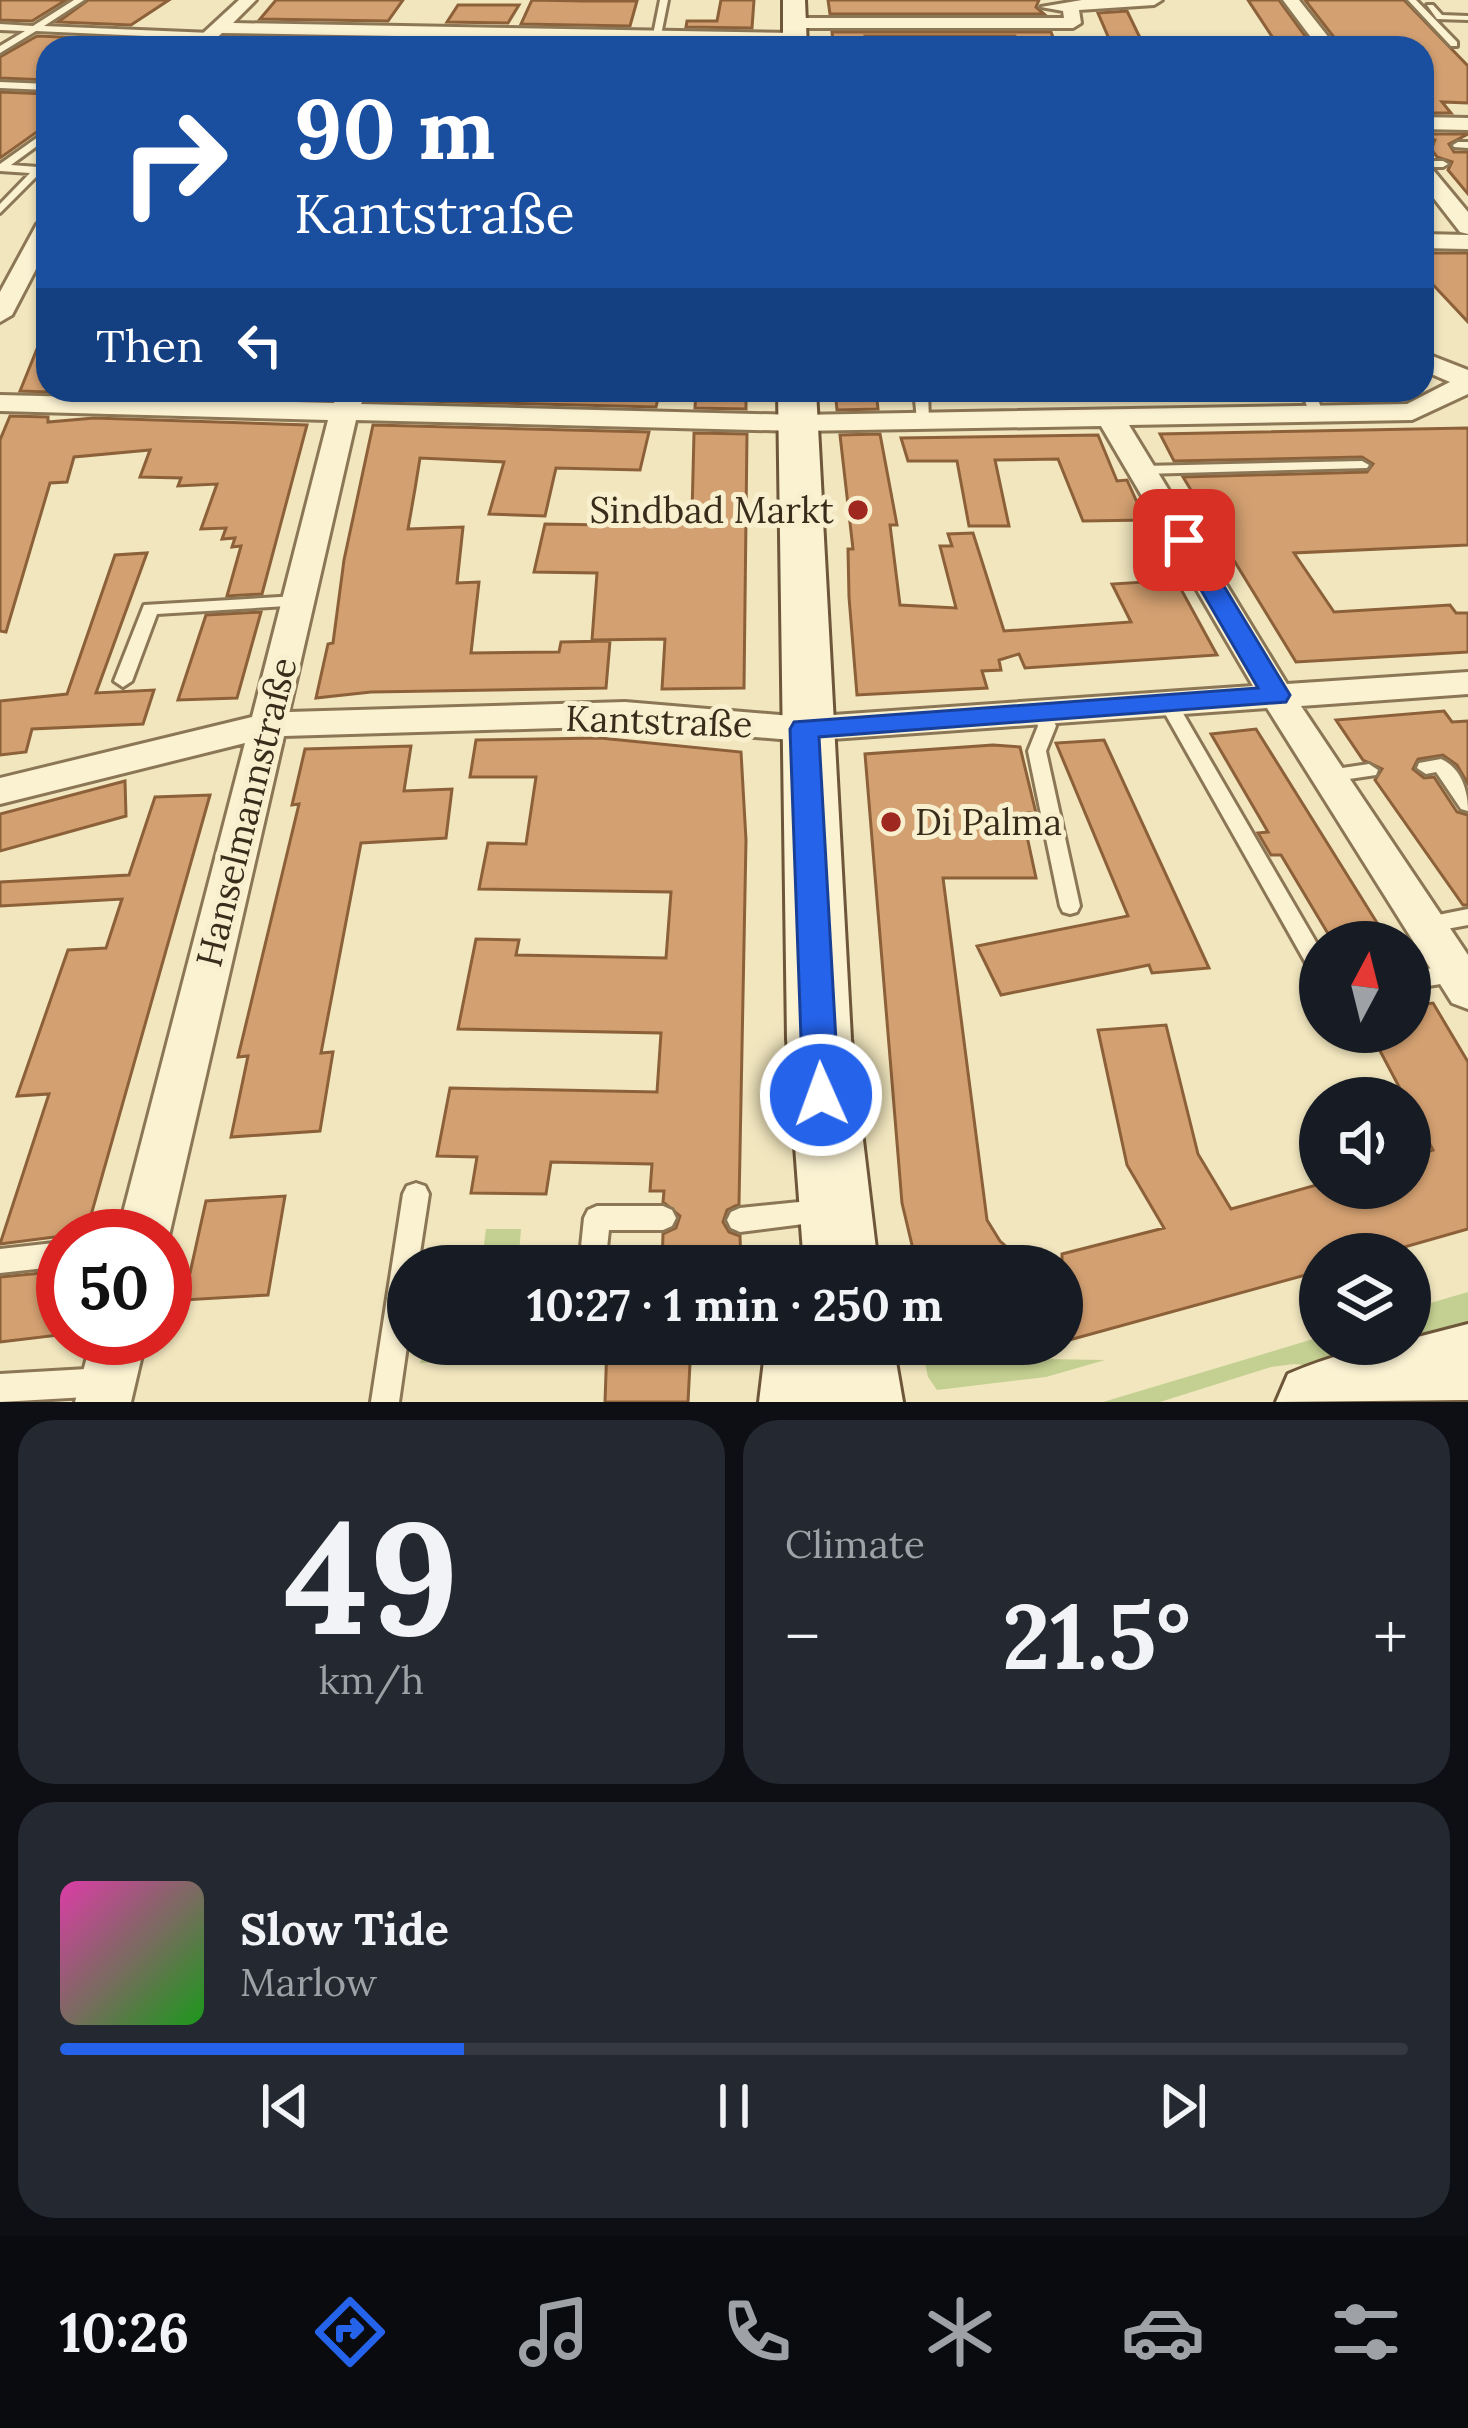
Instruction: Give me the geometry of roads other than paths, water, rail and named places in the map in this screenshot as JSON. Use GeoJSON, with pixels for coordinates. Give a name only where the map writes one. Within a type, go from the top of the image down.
{"type":"FeatureCollection","features":[{"type":"Feature","properties":{"kind":"main road"},"geometry":{"type":"LineString","coordinates":[[798,406],[804,729],[824,1225]]}},
{"type":"Feature","properties":{"kind":"main road"},"geometry":{"type":"LineString","coordinates":[[1316,1402],[1468,1362]]}},
{"type":"Feature","properties":{"kind":"main road"},"geometry":{"type":"LineString","coordinates":[[799,1402],[803,1365]]}},
{"type":"Feature","properties":{"kind":"main road"},"geometry":{"type":"LineString","coordinates":[[857,1365],[863,1402]]}},
{"type":"Feature","properties":{"kind":"street"},"geometry":{"type":"LineString","coordinates":[[210,36],[248,0]]}},
{"type":"Feature","properties":{"kind":"street"},"geometry":{"type":"LineString","coordinates":[[245,36],[423,31],[657,35],[871,19],[958,22],[1154,0]]}},
{"type":"Feature","properties":{"kind":"street"},"geometry":{"type":"LineString","coordinates":[[1291,0],[1319,36]]}},
{"type":"Feature","properties":{"kind":"street"},"geometry":{"type":"LineString","coordinates":[[423,31],[434,14]]}},
{"type":"Feature","properties":{"kind":"street"},"geometry":{"type":"LineString","coordinates":[[1434,134],[1468,124]]}},
{"type":"Feature","properties":{"kind":"street"},"geometry":{"type":"LineString","coordinates":[[1434,174],[1468,226]]}},
{"type":"Feature","properties":{"kind":"street"},"geometry":{"type":"LineString","coordinates":[[1434,241],[1468,242]]}},
{"type":"Feature","properties":{"kind":"street"},"geometry":{"type":"LineString","coordinates":[[0,315],[36,247]]}},
{"type":"Feature","properties":{"kind":"street"},"geometry":{"type":"LineString","coordinates":[[1434,365],[1468,381]]}},
{"type":"Feature","properties":{"kind":"street"},"geometry":{"type":"LineString","coordinates":[[1434,400],[1468,381]]}},
{"type":"Feature","properties":{"kind":"street"},"geometry":{"type":"LineString","coordinates":[[0,403],[117,402]]}},
{"type":"Feature","properties":{"kind":"street","name":"Hanselmannstraße"},"geometry":{"type":"LineString","coordinates":[[150,1209],[349,402]]}},
{"type":"Feature","properties":{"kind":"street"},"geometry":{"type":"LineString","coordinates":[[499,402],[798,406],[924,420],[1110,417],[1312,402],[1412,412],[1430,402]]}},
{"type":"Feature","properties":{"kind":"street"},"geometry":{"type":"LineString","coordinates":[[1110,417],[1276,695],[1422,921]]}},
{"type":"Feature","properties":{"kind":"street","name":"Kantstraße"},"geometry":{"type":"LineString","coordinates":[[0,790],[267,725],[626,714],[804,729],[1468,683]]}},
{"type":"Feature","properties":{"kind":"street"},"geometry":{"type":"LineString","coordinates":[[1431,934],[1463,982]]}},
{"type":"Feature","properties":{"kind":"lane"},"geometry":{"type":"LineString","coordinates":[[0,50],[80,0]]}},
{"type":"Feature","properties":{"kind":"lane"},"geometry":{"type":"LineString","coordinates":[[657,35],[664,0]]}},
{"type":"Feature","properties":{"kind":"lane"},"geometry":{"type":"LineString","coordinates":[[1412,0],[1454,44]]}},
{"type":"Feature","properties":{"kind":"lane"},"geometry":{"type":"LineString","coordinates":[[1422,0],[1441,17],[1467,24]]}},
{"type":"Feature","properties":{"kind":"lane"},"geometry":{"type":"LineString","coordinates":[[0,27],[187,36]]}},
{"type":"Feature","properties":{"kind":"lane"},"geometry":{"type":"LineString","coordinates":[[0,85],[36,86]]}},
{"type":"Feature","properties":{"kind":"lane"},"geometry":{"type":"LineString","coordinates":[[1,168],[36,142]]}},
{"type":"Feature","properties":{"kind":"lane"},"geometry":{"type":"LineString","coordinates":[[1,168],[36,170]]}},
{"type":"Feature","properties":{"kind":"lane"},"geometry":{"type":"LineString","coordinates":[[0,210],[36,172]]}},
{"type":"Feature","properties":{"kind":"lane"},"geometry":{"type":"LineString","coordinates":[[922,402],[924,420]]}},
{"type":"Feature","properties":{"kind":"lane"},"geometry":{"type":"LineString","coordinates":[[1143,470],[1362,465]]}},
{"type":"Feature","properties":{"kind":"lane"},"geometry":{"type":"LineString","coordinates":[[123,681],[150,609],[298,601]]}},
{"type":"Feature","properties":{"kind":"lane"},"geometry":{"type":"LineString","coordinates":[[1168,703],[1299,931]]}},
{"type":"Feature","properties":{"kind":"lane"},"geometry":{"type":"LineString","coordinates":[[1042,712],[1047,726],[1036,751],[1070,906]]}},
{"type":"Feature","properties":{"kind":"lane"},"geometry":{"type":"LineString","coordinates":[[1426,767],[1442,765],[1468,804]]}},
{"type":"Feature","properties":{"kind":"lane"},"geometry":{"type":"LineString","coordinates":[[1329,776],[1369,770]]}},
{"type":"Feature","properties":{"kind":"lane"},"geometry":{"type":"LineString","coordinates":[[1431,924],[1468,917]]}},
{"type":"Feature","properties":{"kind":"lane"},"geometry":{"type":"LineString","coordinates":[[1431,981],[1463,982]]}},
{"type":"Feature","properties":{"kind":"lane"},"geometry":{"type":"LineString","coordinates":[[385,1402],[416,1194]]}},
{"type":"Feature","properties":{"kind":"lane"},"geometry":{"type":"LineString","coordinates":[[594,1245],[597,1218],[663,1219]]}},
{"type":"Feature","properties":{"kind":"lane"},"geometry":{"type":"LineString","coordinates":[[740,1220],[824,1225]]}},
{"type":"Feature","properties":{"kind":"lane"},"geometry":{"type":"LineString","coordinates":[[0,1261],[36,1257]]}},
{"type":"Feature","properties":{"kind":"lane"},"geometry":{"type":"LineString","coordinates":[[0,1388],[110,1374]]}},
{"type":"Feature","properties":{"kind":"place","name":"Sindbad Markt"},"geometry":{"type":"Point","coordinates":[858,510]}},
{"type":"Feature","properties":{"kind":"place","name":"Di Palma"},"geometry":{"type":"Point","coordinates":[891,822]}}]}
